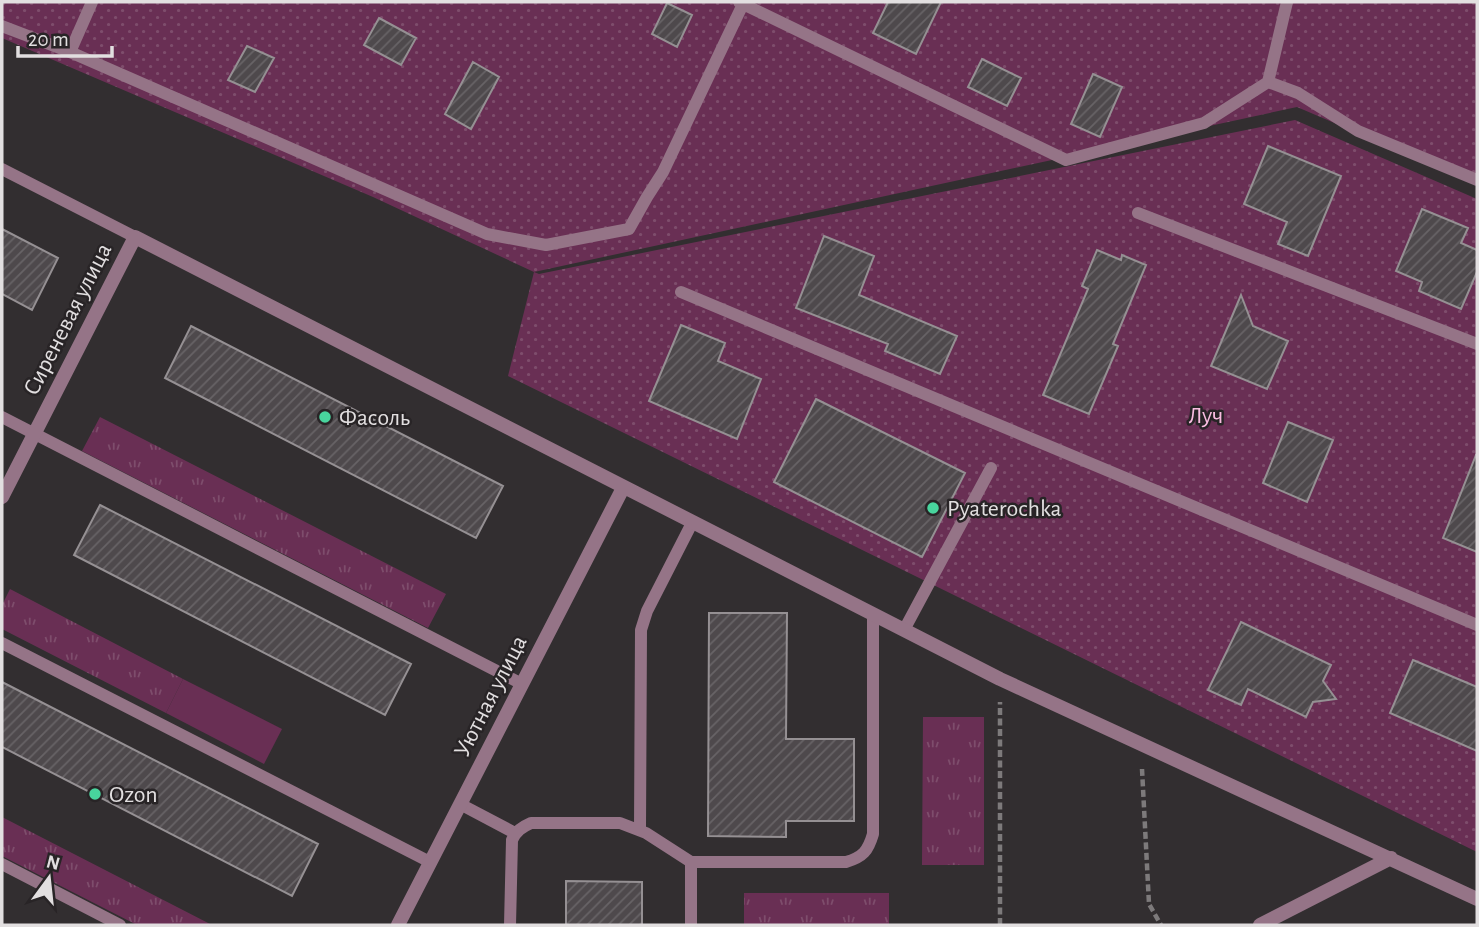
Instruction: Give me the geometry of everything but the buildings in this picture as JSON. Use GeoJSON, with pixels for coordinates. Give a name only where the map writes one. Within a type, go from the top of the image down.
{"type":"FeatureCollection","features":[{"type":"Feature","properties":{"kind":"street","name":"Сиреневая улица"},"geometry":{"type":"LineString","coordinates":[[2,497],[135,237]]}},
{"type":"Feature","properties":{"kind":"street"},"geometry":{"type":"LineString","coordinates":[[135,237],[1000,679],[1477,899]]}},
{"type":"Feature","properties":{"kind":"street","name":"Уютная улица"},"geometry":{"type":"LineString","coordinates":[[398,925],[623,488]]}},
{"type":"Feature","properties":{"kind":"street"},"geometry":{"type":"LineString","coordinates":[[1260,925],[1391,858]]}},
{"type":"Feature","properties":{"kind":"lane"},"geometry":{"type":"LineString","coordinates":[[70,52],[92,2]]}},
{"type":"Feature","properties":{"kind":"lane"},"geometry":{"type":"LineString","coordinates":[[2,26],[70,52],[487,234],[546,245],[629,229],[663,172],[742,2],[1066,160],[1204,123],[1268,82],[1287,2]]}},
{"type":"Feature","properties":{"kind":"lane"},"geometry":{"type":"LineString","coordinates":[[1268,82],[1298,93],[1358,131],[1477,180]]}},
{"type":"Feature","properties":{"kind":"lane"},"geometry":{"type":"LineString","coordinates":[[2,169],[135,237]]}},
{"type":"Feature","properties":{"kind":"lane"},"geometry":{"type":"LineString","coordinates":[[1138,213],[1477,344]]}},
{"type":"Feature","properties":{"kind":"lane"},"geometry":{"type":"LineString","coordinates":[[681,292],[1477,625]]}},
{"type":"Feature","properties":{"kind":"lane"},"geometry":{"type":"LineString","coordinates":[[2,417],[522,684]]}},
{"type":"Feature","properties":{"kind":"lane"},"geometry":{"type":"LineString","coordinates":[[904,630],[991,468]]}},
{"type":"Feature","properties":{"kind":"lane"},"geometry":{"type":"LineString","coordinates":[[640,829],[641,630],[692,523]]}},
{"type":"Feature","properties":{"kind":"lane"},"geometry":{"type":"LineString","coordinates":[[510,925],[512,840],[515,833],[531,822],[620,823],[640,829],[691,862],[846,862],[857,859],[870,846],[873,834],[873,615]]}},
{"type":"Feature","properties":{"kind":"lane"},"geometry":{"type":"LineString","coordinates":[[2,643],[430,862]]}},
{"type":"Feature","properties":{"kind":"lane"},"geometry":{"type":"LineString","coordinates":[[460,804],[515,833]]}},
{"type":"Feature","properties":{"kind":"lane"},"geometry":{"type":"LineString","coordinates":[[691,862],[691,925]]}},
{"type":"Feature","properties":{"kind":"lane"},"geometry":{"type":"LineString","coordinates":[[2,864],[120,925]]}},
{"type":"Feature","properties":{"kind":"path"},"geometry":{"type":"LineString","coordinates":[[1000,679],[1000,925]]}},
{"type":"Feature","properties":{"kind":"path"},"geometry":{"type":"LineString","coordinates":[[1141,743],[1149,904],[1161,925]]}},
{"type":"Feature","properties":{"kind":"green space"},"geometry":{"type":"Polygon","coordinates":[[[2,2],[1477,2],[1477,184],[1297,107],[534,272],[373,197],[2,38],[2,2]]]}},
{"type":"Feature","properties":{"kind":"green space","name":"Луч"},"geometry":{"type":"Polygon","coordinates":[[[1295,120],[1477,199],[1477,852],[508,376],[534,272],[539,274],[1295,120]]]}},
{"type":"Feature","properties":{"kind":"green space"},"geometry":{"type":"Polygon","coordinates":[[[100,417],[446,594],[428,628],[82,451],[100,417]]]}},
{"type":"Feature","properties":{"kind":"green space"},"geometry":{"type":"Polygon","coordinates":[[[10,589],[183,679],[166,713],[2,629],[2,605],[10,589]]]}},
{"type":"Feature","properties":{"kind":"green space"},"geometry":{"type":"Polygon","coordinates":[[[183,679],[282,729],[264,764],[166,713],[183,679]]]}},
{"type":"Feature","properties":{"kind":"green space"},"geometry":{"type":"Polygon","coordinates":[[[923,717],[984,717],[984,865],[922,865],[923,717]]]}},
{"type":"Feature","properties":{"kind":"green space"},"geometry":{"type":"Polygon","coordinates":[[[2,817],[212,925],[137,925],[2,856],[2,817]]]}},
{"type":"Feature","properties":{"kind":"green space"},"geometry":{"type":"Polygon","coordinates":[[[744,893],[889,893],[889,925],[744,925],[744,893]]]}},
{"type":"Feature","properties":{"kind":"place","name":"Фасоль"},"geometry":{"type":"Point","coordinates":[325,417]}},
{"type":"Feature","properties":{"kind":"place","name":"Pyaterochka"},"geometry":{"type":"Point","coordinates":[933,508]}},
{"type":"Feature","properties":{"kind":"place","name":"Ozon"},"geometry":{"type":"Point","coordinates":[95,794]}}]}
